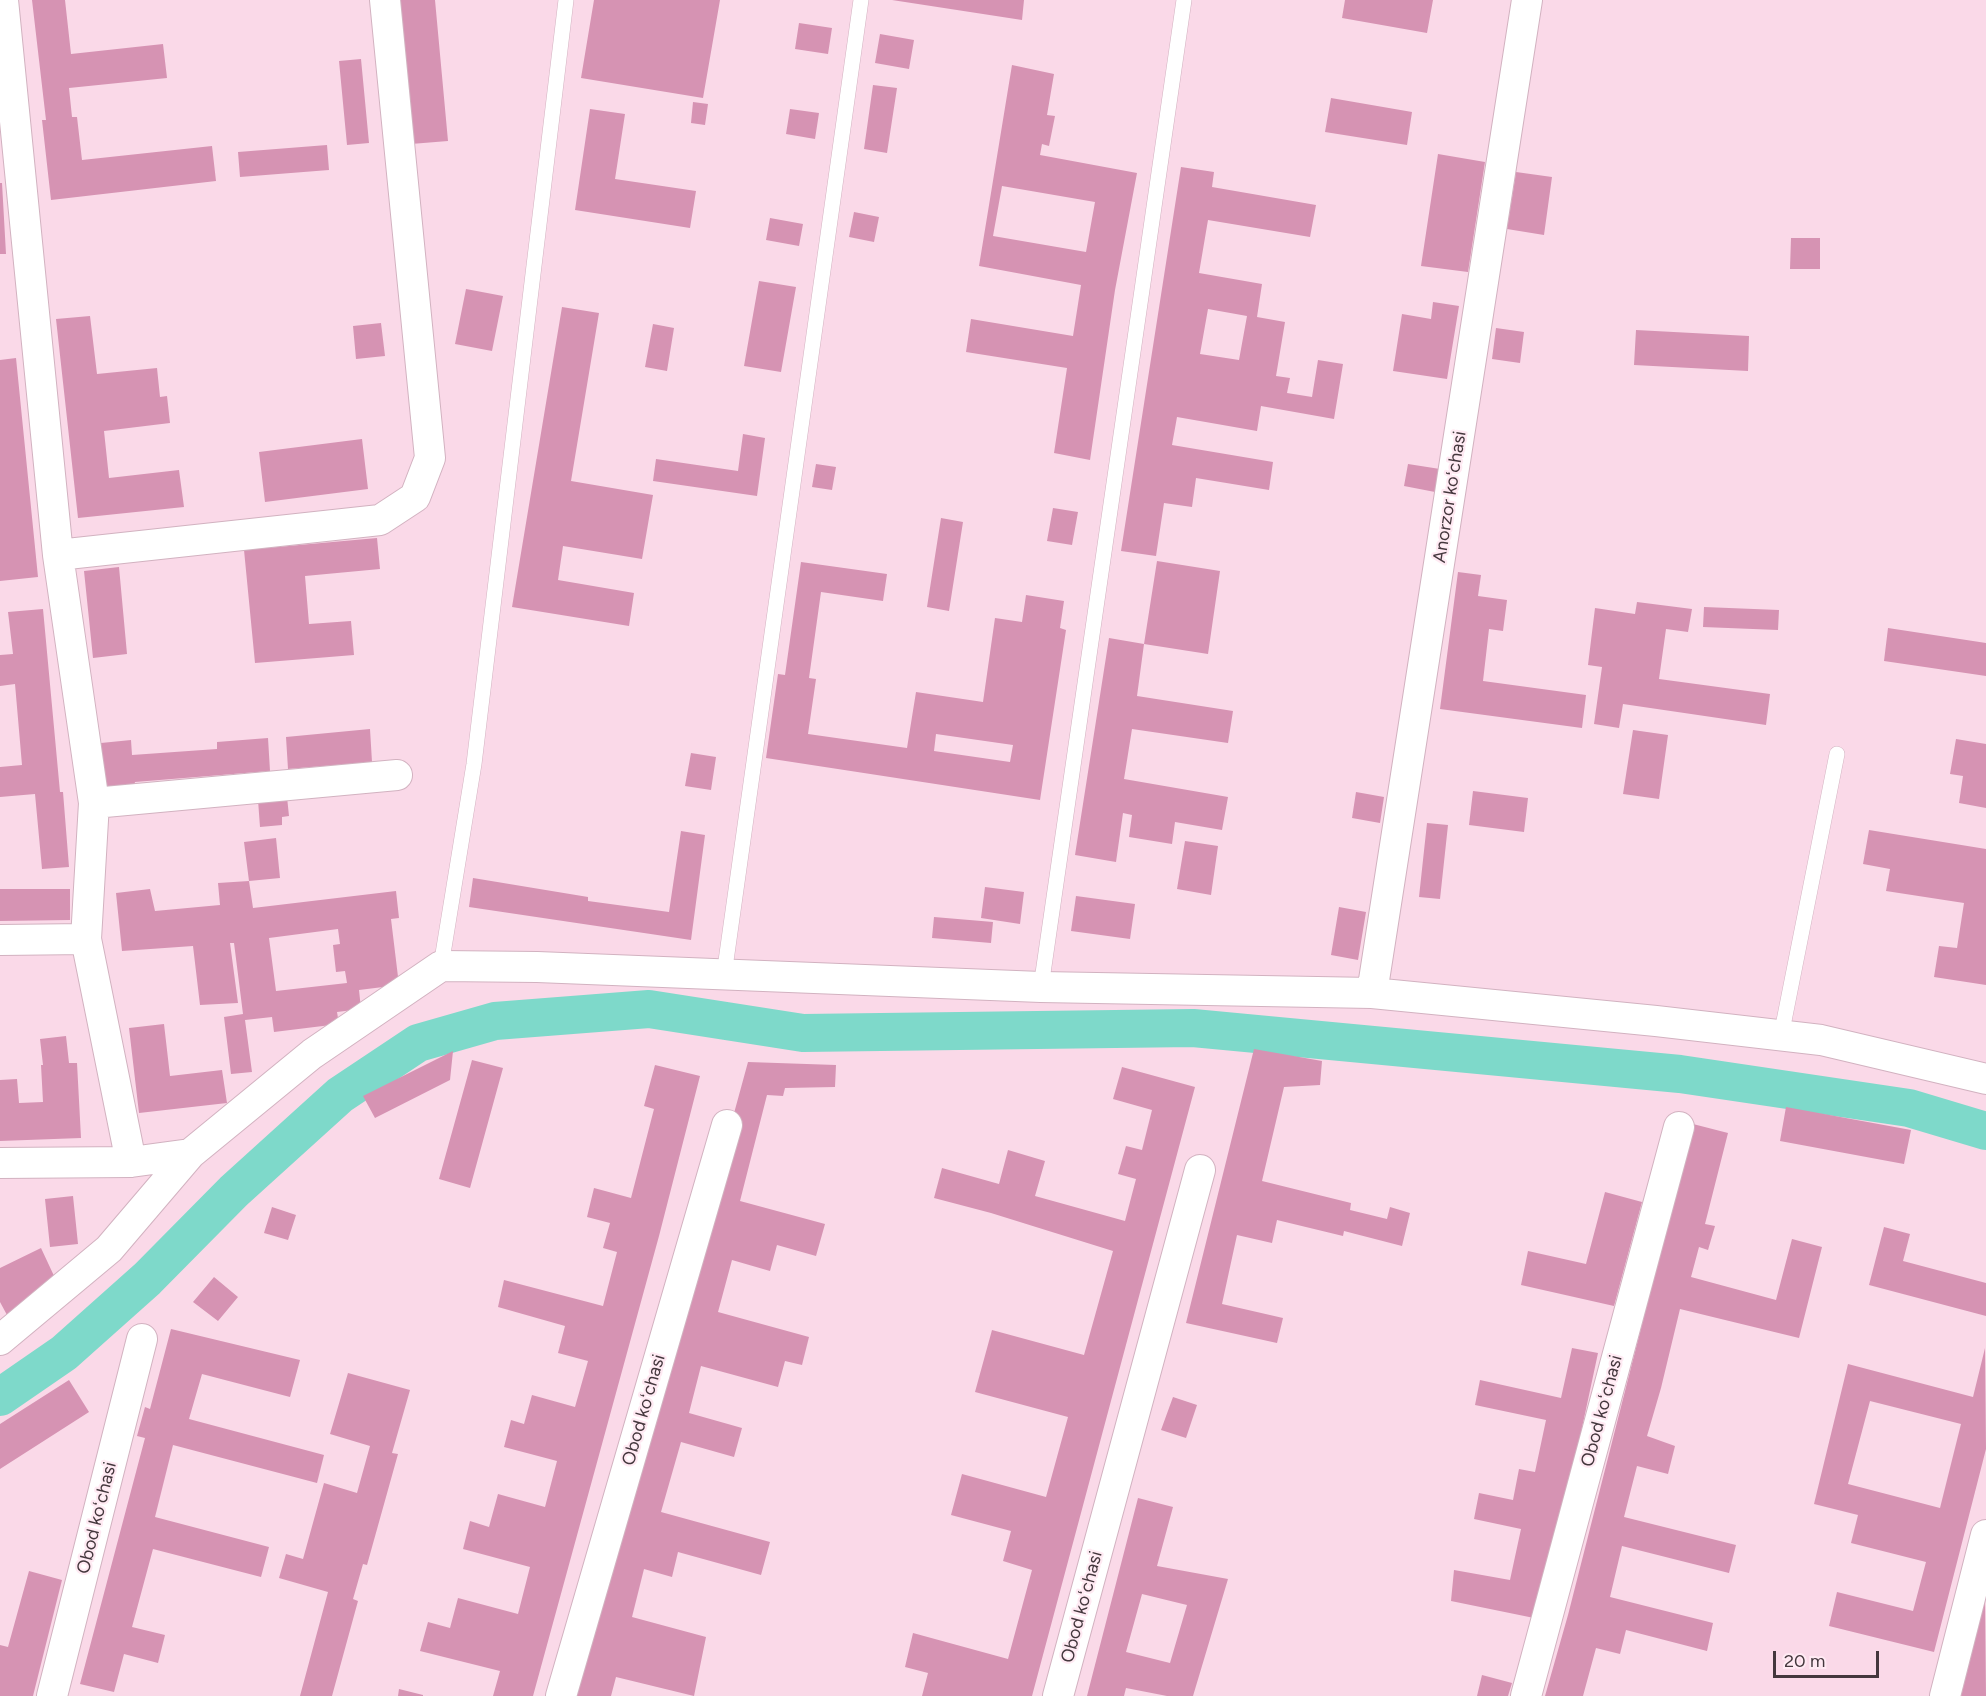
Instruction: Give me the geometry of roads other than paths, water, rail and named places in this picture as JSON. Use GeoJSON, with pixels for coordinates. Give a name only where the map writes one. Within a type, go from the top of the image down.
{"type":"FeatureCollection","features":[{"type":"Feature","properties":{"kind":"street"},"geometry":{"type":"LineString","coordinates":[[3,0],[58,555],[94,802],[86,939],[131,1162]]}},
{"type":"Feature","properties":{"kind":"street"},"geometry":{"type":"LineString","coordinates":[[58,555],[380,520],[415,497],[430,458],[385,0]]}},
{"type":"Feature","properties":{"kind":"street","name":"Anorzor koʻchasi"},"geometry":{"type":"LineString","coordinates":[[1372,993],[1527,0]]}},
{"type":"Feature","properties":{"kind":"street"},"geometry":{"type":"LineString","coordinates":[[94,802],[398,775]]}},
{"type":"Feature","properties":{"kind":"street"},"geometry":{"type":"LineString","coordinates":[[0,940],[86,939]]}},
{"type":"Feature","properties":{"kind":"street"},"geometry":{"type":"LineString","coordinates":[[0,1340],[109,1249],[190,1154],[312,1054],[441,966],[537,967],[1041,987],[1372,993],[1821,1040],[1986,1079]]}},
{"type":"Feature","properties":{"kind":"street","name":"Obod koʻchasi"},"geometry":{"type":"LineString","coordinates":[[561,1696],[727,1125]]}},
{"type":"Feature","properties":{"kind":"street","name":"Obod koʻchasi"},"geometry":{"type":"LineString","coordinates":[[1526,1696],[1679,1127]]}},
{"type":"Feature","properties":{"kind":"street"},"geometry":{"type":"LineString","coordinates":[[0,1163],[131,1162],[190,1154]]}},
{"type":"Feature","properties":{"kind":"street","name":"Obod koʻchasi"},"geometry":{"type":"LineString","coordinates":[[1058,1696],[1200,1170]]}},
{"type":"Feature","properties":{"kind":"street","name":"Obod koʻchasi"},"geometry":{"type":"LineString","coordinates":[[52,1696],[142,1340]]}},
{"type":"Feature","properties":{"kind":"street"},"geometry":{"type":"LineString","coordinates":[[1945,1696],[1986,1535]]}},
{"type":"Feature","properties":{"kind":"lane"},"geometry":{"type":"LineString","coordinates":[[441,966],[474,764],[566,0]]}},
{"type":"Feature","properties":{"kind":"lane"},"geometry":{"type":"LineString","coordinates":[[724,975],[861,0]]}},
{"type":"Feature","properties":{"kind":"lane"},"geometry":{"type":"LineString","coordinates":[[1041,987],[1184,0]]}},
{"type":"Feature","properties":{"kind":"lane"},"geometry":{"type":"LineString","coordinates":[[1781,1036],[1837,754]]}},
{"type":"Feature","properties":{"kind":"waterway"},"geometry":{"type":"LineString","coordinates":[[0,1397],[64,1353],[147,1279],[234,1191],[340,1095],[418,1043],[495,1021],[649,1009],[803,1033],[1193,1028],[1680,1074],[1909,1108],[1986,1131]]}}]}
